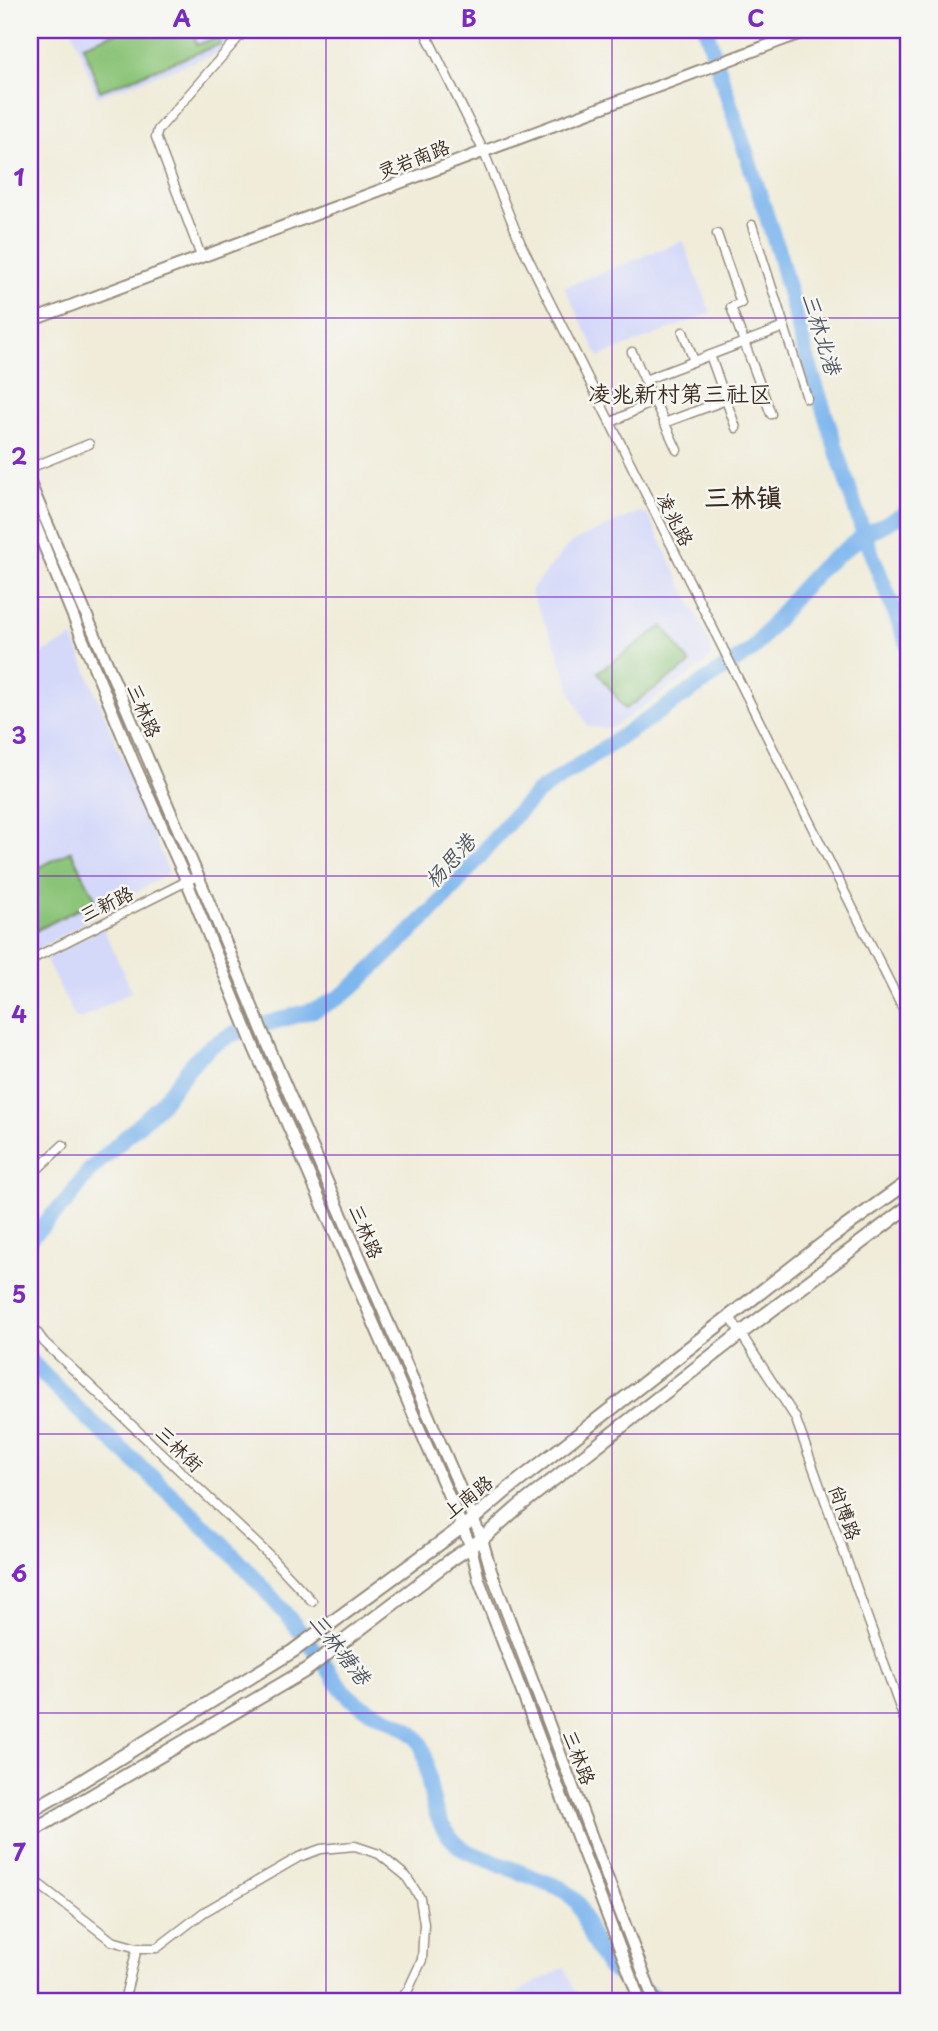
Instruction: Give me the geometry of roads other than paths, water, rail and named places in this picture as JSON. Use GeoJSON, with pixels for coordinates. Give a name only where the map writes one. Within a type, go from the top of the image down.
{"type":"FeatureCollection","features":[{"type":"Feature","properties":{"kind":"main road","name":"灵岩南路"},"geometry":{"type":"LineString","coordinates":[[30,321],[809,30]]}},
{"type":"Feature","properties":{"kind":"main road","name":"三林路"},"geometry":{"type":"LineString","coordinates":[[30,483],[192,879],[255,1050],[467,1522]]}},
{"type":"Feature","properties":{"kind":"main road","name":"三林路"},"geometry":{"type":"LineString","coordinates":[[30,512],[133,761],[254,1010],[467,1522],[491,1570],[654,2001]]}},
{"type":"Feature","properties":{"kind":"main road","name":"上南路"},"geometry":{"type":"LineString","coordinates":[[30,1811],[293,1651],[467,1522],[831,1238],[908,1182]]}},
{"type":"Feature","properties":{"kind":"main road"},"geometry":{"type":"LineString","coordinates":[[30,1832],[306,1670],[352,1633],[476,1543],[741,1333],[908,1207]]}},
{"type":"Feature","properties":{"kind":"main road","name":"三林路"},"geometry":{"type":"LineString","coordinates":[[476,1543],[479,1580],[640,2001]]}},
{"type":"Feature","properties":{"kind":"street"},"geometry":{"type":"LineString","coordinates":[[201,256],[156,137],[158,130],[244,30]]}},
{"type":"Feature","properties":{"kind":"street","name":"凌兆路"},"geometry":{"type":"LineString","coordinates":[[424,30],[483,150],[521,244],[908,1019]]}},
{"type":"Feature","properties":{"kind":"street"},"geometry":{"type":"LineString","coordinates":[[752,225],[807,398]]}},
{"type":"Feature","properties":{"kind":"street"},"geometry":{"type":"LineString","coordinates":[[717,234],[741,303],[732,307],[771,414]]}},
{"type":"Feature","properties":{"kind":"street"},"geometry":{"type":"LineString","coordinates":[[645,380],[784,327]]}},
{"type":"Feature","properties":{"kind":"street"},"geometry":{"type":"LineString","coordinates":[[683,332],[694,361]]}},
{"type":"Feature","properties":{"kind":"street"},"geometry":{"type":"LineString","coordinates":[[632,352],[677,450]]}},
{"type":"Feature","properties":{"kind":"street"},"geometry":{"type":"LineString","coordinates":[[710,355],[736,428]]}},
{"type":"Feature","properties":{"kind":"street"},"geometry":{"type":"LineString","coordinates":[[664,423],[726,400]]}},
{"type":"Feature","properties":{"kind":"street"},"geometry":{"type":"LineString","coordinates":[[610,422],[654,401]]}},
{"type":"Feature","properties":{"kind":"street"},"geometry":{"type":"LineString","coordinates":[[30,468],[89,444]]}},
{"type":"Feature","properties":{"kind":"street","name":"三新路"},"geometry":{"type":"LineString","coordinates":[[30,960],[192,879]]}},
{"type":"Feature","properties":{"kind":"street"},"geometry":{"type":"LineString","coordinates":[[30,1176],[63,1145]]}},
{"type":"Feature","properties":{"kind":"street","name":"三林街"},"geometry":{"type":"LineString","coordinates":[[30,1317],[33,1327],[44,1342],[269,1555],[312,1601]]}},
{"type":"Feature","properties":{"kind":"street","name":"尚博路"},"geometry":{"type":"LineString","coordinates":[[730,1317],[795,1417],[908,1730]]}},
{"type":"Feature","properties":{"kind":"street"},"geometry":{"type":"LineString","coordinates":[[30,1875],[112,1941],[137,1948],[157,1948],[204,1912],[299,1857],[321,1849],[355,1846],[379,1854],[406,1876],[420,1898],[424,1924],[422,1960],[400,2001]]}},
{"type":"Feature","properties":{"kind":"street"},"geometry":{"type":"LineString","coordinates":[[124,2001],[137,1948]]}},
{"type":"Feature","properties":{"kind":"waterway","name":"三林北港"},"geometry":{"type":"LineString","coordinates":[[706,30],[779,254],[806,355],[864,535],[908,645]]}},
{"type":"Feature","properties":{"kind":"waterway","name":"杨思港"},"geometry":{"type":"LineString","coordinates":[[30,1238],[68,1200],[89,1171],[159,1106],[195,1060],[212,1045],[235,1033],[317,1009],[340,997],[440,903],[513,817],[537,793],[752,650],[822,567],[864,535],[908,512]]}},
{"type":"Feature","properties":{"kind":"waterway","name":"三林塘港"},"geometry":{"type":"LineString","coordinates":[[30,1360],[80,1411],[186,1508],[237,1559],[297,1628],[350,1697],[401,1725],[415,1736],[424,1752],[434,1806],[449,1836],[468,1852],[563,1889],[578,1903],[592,1939],[608,1967],[659,2001]]}},
{"type":"Feature","properties":{"kind":"district","name":"凌兆新村第三社区"},"geometry":{"type":"Point","coordinates":[680,392]}},
{"type":"Feature","properties":{"kind":"district","name":"三林镇"},"geometry":{"type":"Point","coordinates":[743,496]}}]}
